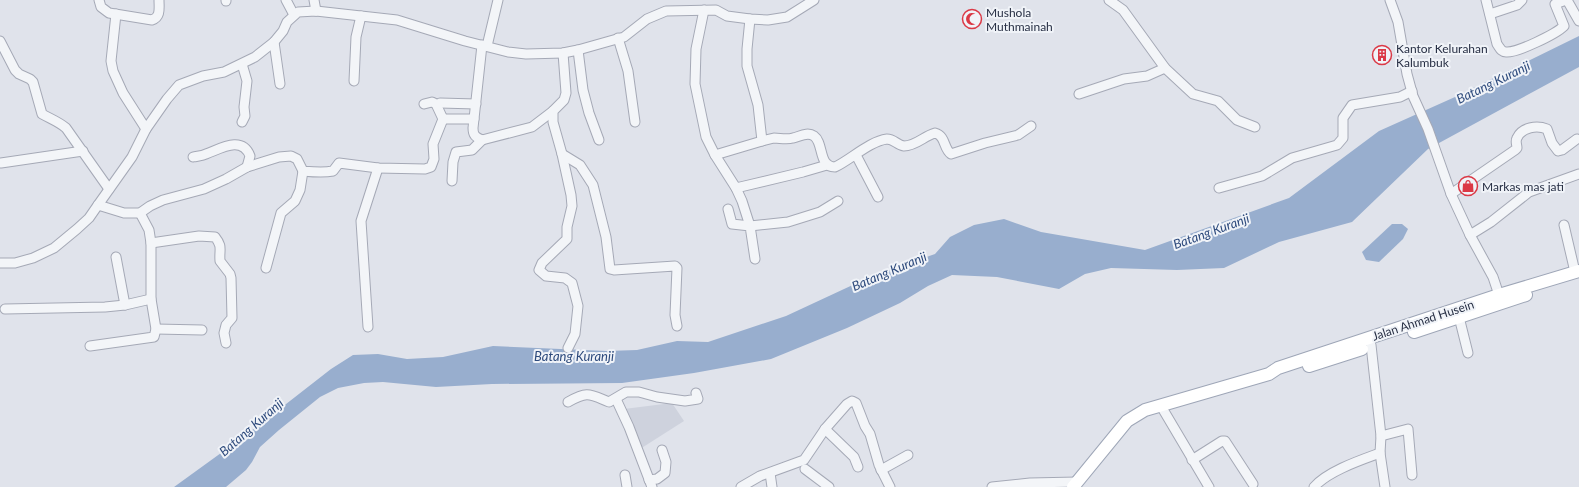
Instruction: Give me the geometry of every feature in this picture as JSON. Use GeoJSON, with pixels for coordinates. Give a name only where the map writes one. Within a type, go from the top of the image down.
{"type":"FeatureCollection","features":[{"type":"Feature","properties":{"kind":"main road","name":"Jalan Ahmad Husein"},"geometry":{"type":"LineString","coordinates":[[1270,374],[1280,375],[1371,346],[1454,315],[1499,294],[1578,274]]}},
{"type":"Feature","properties":{"kind":"main road","name":"Jalan Ahmad Husein"},"geometry":{"type":"LineString","coordinates":[[1075,485],[1127,421],[1145,410],[1270,374],[1278,368],[1454,315],[1578,274]]}},
{"type":"Feature","properties":{"kind":"street"},"geometry":{"type":"LineString","coordinates":[[99,0],[104,11],[152,20],[156,19],[159,15],[159,0]]}},
{"type":"Feature","properties":{"kind":"street"},"geometry":{"type":"LineString","coordinates":[[286,0],[294,15]]}},
{"type":"Feature","properties":{"kind":"street"},"geometry":{"type":"LineString","coordinates":[[314,0],[316,11]]}},
{"type":"Feature","properties":{"kind":"street"},"geometry":{"type":"LineString","coordinates":[[482,140],[476,137],[473,133],[474,119],[485,45],[498,0]]}},
{"type":"Feature","properties":{"kind":"street"},"geometry":{"type":"LineString","coordinates":[[715,0],[716,10]]}},
{"type":"Feature","properties":{"kind":"street"},"geometry":{"type":"LineString","coordinates":[[0,263],[4,264],[33,258],[54,248],[89,218],[132,157],[146,129],[167,99],[179,85],[203,76],[224,72],[254,57],[274,42],[287,22],[294,15],[303,11],[316,11],[397,20],[508,52],[526,54],[563,53],[624,37],[647,19],[666,11],[716,10],[727,16],[768,20],[787,17],[798,5],[814,0]]}},
{"type":"Feature","properties":{"kind":"street"},"geometry":{"type":"LineString","coordinates":[[1109,0],[1123,10],[1164,68],[1193,94],[1218,101],[1237,120],[1255,127]]}},
{"type":"Feature","properties":{"kind":"street"},"geometry":{"type":"LineString","coordinates":[[1390,0],[1400,29],[1407,74],[1412,93],[1428,129],[1451,194],[1493,277],[1499,294]]}},
{"type":"Feature","properties":{"kind":"street"},"geometry":{"type":"LineString","coordinates":[[1486,0],[1497,44],[1501,50],[1506,52],[1555,34],[1564,26],[1579,21],[1566,0],[1555,4],[1564,26]]}},
{"type":"Feature","properties":{"kind":"street"},"geometry":{"type":"LineString","coordinates":[[1490,14],[1517,5],[1522,0]]}},
{"type":"Feature","properties":{"kind":"street"},"geometry":{"type":"LineString","coordinates":[[704,10],[696,49],[696,84],[706,136],[715,155],[736,188],[742,201],[750,226],[755,259]]}},
{"type":"Feature","properties":{"kind":"street"},"geometry":{"type":"LineString","coordinates":[[116,14],[111,61],[113,71],[123,93],[146,129]]}},
{"type":"Feature","properties":{"kind":"street"},"geometry":{"type":"LineString","coordinates":[[354,81],[356,37],[361,16]]}},
{"type":"Feature","properties":{"kind":"street"},"geometry":{"type":"LineString","coordinates":[[750,19],[746,49],[747,66],[758,105],[762,141]]}},
{"type":"Feature","properties":{"kind":"street"},"geometry":{"type":"LineString","coordinates":[[618,38],[628,71],[635,122]]}},
{"type":"Feature","properties":{"kind":"street"},"geometry":{"type":"LineString","coordinates":[[274,42],[280,84]]}},
{"type":"Feature","properties":{"kind":"street"},"geometry":{"type":"LineString","coordinates":[[1,44],[15,70],[33,82],[42,114],[57,120],[66,128],[109,189]]}},
{"type":"Feature","properties":{"kind":"street"},"geometry":{"type":"LineString","coordinates":[[578,50],[583,90],[589,113],[599,140]]}},
{"type":"Feature","properties":{"kind":"street"},"geometry":{"type":"LineString","coordinates":[[452,181],[453,162],[456,152],[472,150],[482,140],[532,127],[553,111],[564,100],[566,93],[563,53]]}},
{"type":"Feature","properties":{"kind":"street"},"geometry":{"type":"LineString","coordinates":[[242,64],[247,81],[244,107],[245,116],[242,122]]}},
{"type":"Feature","properties":{"kind":"street"},"geometry":{"type":"LineString","coordinates":[[1079,94],[1124,78],[1147,76],[1164,68]]}},
{"type":"Feature","properties":{"kind":"street"},"geometry":{"type":"LineString","coordinates":[[1219,188],[1262,176],[1292,158],[1338,145],[1343,138],[1343,118],[1352,105],[1400,97],[1412,93]]}},
{"type":"Feature","properties":{"kind":"street"},"geometry":{"type":"LineString","coordinates":[[303,171],[325,173],[333,171],[339,163],[378,168],[425,169],[431,167],[434,159],[433,144],[443,119],[436,104],[432,102],[424,104]]}},
{"type":"Feature","properties":{"kind":"street"},"geometry":{"type":"LineString","coordinates":[[440,103],[476,104]]}},
{"type":"Feature","properties":{"kind":"street"},"geometry":{"type":"LineString","coordinates":[[553,111],[552,122],[562,154],[572,206],[567,227],[567,239],[542,263],[539,270],[546,276],[565,278],[572,283],[578,306],[575,334],[568,348]]}},
{"type":"Feature","properties":{"kind":"street"},"geometry":{"type":"LineString","coordinates":[[443,119],[474,119]]}},
{"type":"Feature","properties":{"kind":"street"},"geometry":{"type":"LineString","coordinates":[[736,188],[827,165],[835,167],[872,145],[887,139],[893,140],[900,145],[910,145],[935,133],[942,137],[947,150],[952,154],[985,143],[1018,135],[1031,126]]}},
{"type":"Feature","properties":{"kind":"street"},"geometry":{"type":"LineString","coordinates":[[1451,194],[1515,150],[1517,148],[1517,137],[1532,127],[1540,126],[1547,129],[1552,143],[1558,151],[1562,150],[1578,139]]}},
{"type":"Feature","properties":{"kind":"street"},"geometry":{"type":"LineString","coordinates":[[715,155],[774,138],[792,139],[810,134],[817,140],[823,159],[827,165]]}},
{"type":"Feature","properties":{"kind":"street"},"geometry":{"type":"LineString","coordinates":[[193,158],[228,146],[240,145],[245,147],[250,156],[247,167]]}},
{"type":"Feature","properties":{"kind":"street"},"geometry":{"type":"LineString","coordinates":[[1,163],[83,151]]}},
{"type":"Feature","properties":{"kind":"street"},"geometry":{"type":"LineString","coordinates":[[562,154],[580,165],[593,185],[606,237],[610,269],[676,267],[675,315],[677,326]]}},
{"type":"Feature","properties":{"kind":"street"},"geometry":{"type":"LineString","coordinates":[[856,155],[878,197]]}},
{"type":"Feature","properties":{"kind":"street"},"geometry":{"type":"LineString","coordinates":[[98,205],[124,213],[140,213],[163,200],[204,189],[247,167],[269,159],[291,156],[297,159],[303,171],[300,190],[295,201],[281,213],[266,268]]}},
{"type":"Feature","properties":{"kind":"street"},"geometry":{"type":"LineString","coordinates":[[368,326],[362,221],[378,168]]}},
{"type":"Feature","properties":{"kind":"street"},"geometry":{"type":"LineString","coordinates":[[1470,234],[1491,222],[1529,192],[1579,174]]}},
{"type":"Feature","properties":{"kind":"street"},"geometry":{"type":"LineString","coordinates":[[728,209],[732,224],[750,226],[788,222],[820,212],[838,201]]}},
{"type":"Feature","properties":{"kind":"street"},"geometry":{"type":"LineString","coordinates":[[90,346],[154,337],[156,329],[151,300],[151,243],[149,230],[140,213]]}},
{"type":"Feature","properties":{"kind":"street"},"geometry":{"type":"LineString","coordinates":[[1564,225],[1578,274]]}},
{"type":"Feature","properties":{"kind":"street"},"geometry":{"type":"LineString","coordinates":[[151,243],[198,236],[215,237],[220,243],[222,248],[220,261],[230,274],[231,278],[232,318],[226,325],[224,332],[226,343]]}},
{"type":"Feature","properties":{"kind":"street"},"geometry":{"type":"LineString","coordinates":[[116,257],[125,305]]}},
{"type":"Feature","properties":{"kind":"street"},"geometry":{"type":"LineString","coordinates":[[5,309],[82,308],[125,305],[151,300]]}},
{"type":"Feature","properties":{"kind":"street"},"geometry":{"type":"LineString","coordinates":[[1454,315],[1468,353]]}},
{"type":"Feature","properties":{"kind":"street"},"geometry":{"type":"LineString","coordinates":[[156,329],[202,330]]}},
{"type":"Feature","properties":{"kind":"street"},"geometry":{"type":"LineString","coordinates":[[1371,346],[1381,436],[1380,453],[1385,487]]}},
{"type":"Feature","properties":{"kind":"street"},"geometry":{"type":"LineString","coordinates":[[568,402],[581,395],[589,394],[609,402],[626,392],[639,392],[657,397],[685,401],[698,399],[696,393]]}},
{"type":"Feature","properties":{"kind":"street"},"geometry":{"type":"LineString","coordinates":[[616,399],[629,427],[651,484],[665,473],[666,462],[662,450]]}},
{"type":"Feature","properties":{"kind":"street"},"geometry":{"type":"LineString","coordinates":[[740,487],[770,473],[804,460],[825,429],[849,402],[854,402],[870,434],[881,470],[890,487]]}},
{"type":"Feature","properties":{"kind":"street"},"geometry":{"type":"LineString","coordinates":[[1161,406],[1209,487]]}},
{"type":"Feature","properties":{"kind":"street"},"geometry":{"type":"LineString","coordinates":[[825,429],[854,457],[858,467]]}},
{"type":"Feature","properties":{"kind":"street"},"geometry":{"type":"LineString","coordinates":[[1381,436],[1408,429],[1412,475]]}},
{"type":"Feature","properties":{"kind":"street"},"geometry":{"type":"LineString","coordinates":[[1192,460],[1222,441],[1225,441],[1253,484]]}},
{"type":"Feature","properties":{"kind":"street"},"geometry":{"type":"LineString","coordinates":[[1314,487],[1327,477],[1349,464],[1380,453]]}},
{"type":"Feature","properties":{"kind":"street"},"geometry":{"type":"LineString","coordinates":[[881,470],[908,455]]}},
{"type":"Feature","properties":{"kind":"street"},"geometry":{"type":"LineString","coordinates":[[805,470],[829,487]]}},
{"type":"Feature","properties":{"kind":"street"},"geometry":{"type":"LineString","coordinates":[[770,473],[772,487]]}},
{"type":"Feature","properties":{"kind":"street"},"geometry":{"type":"LineString","coordinates":[[625,475],[628,487]]}},
{"type":"Feature","properties":{"kind":"street"},"geometry":{"type":"LineString","coordinates":[[992,487],[1030,483],[1075,485]]}},
{"type":"Feature","properties":{"kind":"shaded area"},"geometry":{"type":"Polygon","coordinates":[[[672,403],[684,421],[640,449],[624,409],[672,403]]]}},
{"type":"Feature","properties":{"kind":"water","name":"Batang Kuranji"},"geometry":{"type":"Polygon","coordinates":[[[1579,36],[1579,67],[1428,149],[1352,222],[1279,242],[1224,268],[1177,270],[1111,268],[1085,274],[1059,289],[997,277],[952,275],[928,286],[900,303],[847,328],[771,359],[694,373],[622,383],[492,384],[436,387],[383,382],[364,383],[338,388],[320,397],[279,430],[260,447],[246,470],[226,487],[174,487],[250,432],[331,369],[353,355],[378,354],[407,359],[443,357],[493,346],[607,351],[637,350],[677,341],[708,342],[786,316],[872,276],[935,254],[950,237],[974,225],[1004,219],[1041,232],[1145,250],[1289,198],[1379,131],[1455,97],[1579,36]]]}},
{"type":"Feature","properties":{"kind":"water"},"geometry":{"type":"Polygon","coordinates":[[[1392,224],[1402,224],[1408,229],[1403,239],[1379,262],[1366,260],[1362,252],[1392,224]]]}},
{"type":"Feature","properties":{"kind":"place","name":"Mushola Muthmainah"},"geometry":{"type":"Point","coordinates":[972,19]}},
{"type":"Feature","properties":{"kind":"place","name":"Kantor Kelurahan Kalumbuk"},"geometry":{"type":"Point","coordinates":[1382,55]}},
{"type":"Feature","properties":{"kind":"place","name":"Markas mas jati"},"geometry":{"type":"Point","coordinates":[1468,186]}}]}
